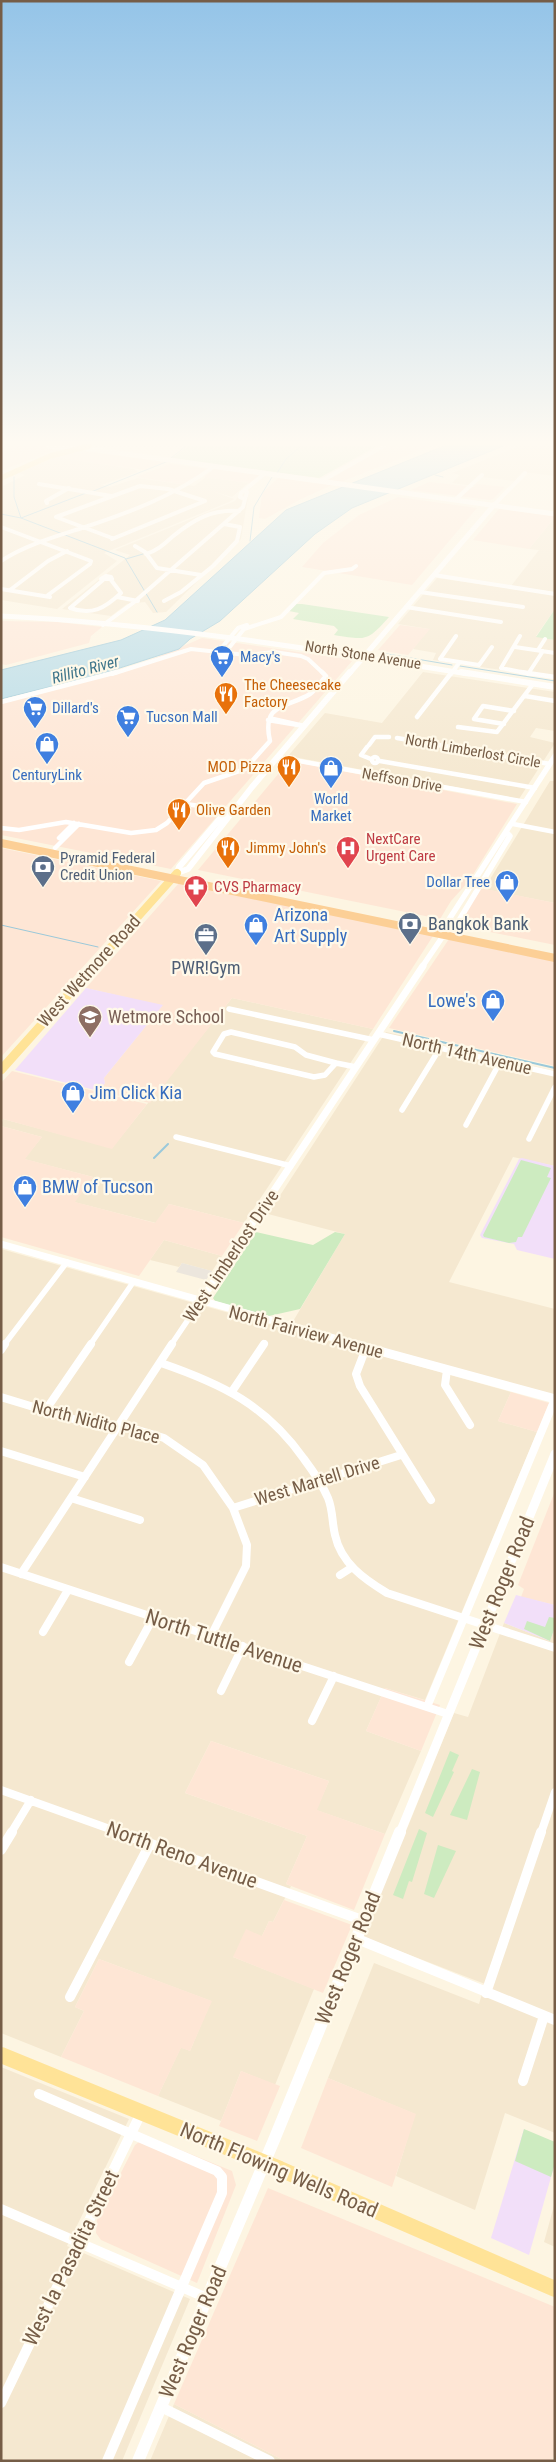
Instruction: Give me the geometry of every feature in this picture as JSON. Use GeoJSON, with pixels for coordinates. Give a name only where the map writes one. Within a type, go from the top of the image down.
{"type":"FeatureCollection","features":[{"type":"Feature","properties":{"kind":"highway"},"geometry":{"type":"LineString","coordinates":[[1,837],[246,893],[367,914],[376,913],[445,933],[555,950]]}},
{"type":"Feature","properties":{"kind":"highway"},"geometry":{"type":"LineString","coordinates":[[1,843],[312,903],[537,954],[555,956]]}},
{"type":"Feature","properties":{"kind":"main road","name":"West Wetmore Road"},"geometry":{"type":"LineString","coordinates":[[1,1070],[175,876],[188,869],[277,757],[447,561]]}},
{"type":"Feature","properties":{"kind":"main road","name":"North Stone Avenue"},"geometry":{"type":"LineString","coordinates":[[1,618],[105,624],[205,635],[555,687]]}},
{"type":"Feature","properties":{"kind":"main road","name":"North Flowing Wells Road"},"geometry":{"type":"LineString","coordinates":[[1,2055],[264,2163],[555,2288]]}},
{"type":"Feature","properties":{"kind":"street"},"geometry":{"type":"LineString","coordinates":[[10,590],[48,561]]}},
{"type":"Feature","properties":{"kind":"street"},"geometry":{"type":"LineString","coordinates":[[1,588],[49,596],[91,562],[89,561]]}},
{"type":"Feature","properties":{"kind":"street"},"geometry":{"type":"LineString","coordinates":[[150,561],[154,567],[201,575]]}},
{"type":"Feature","properties":{"kind":"street"},"geometry":{"type":"LineString","coordinates":[[105,624],[139,598],[180,561]]}},
{"type":"Feature","properties":{"kind":"street"},"geometry":{"type":"LineString","coordinates":[[164,601],[173,598],[215,561]]}},
{"type":"Feature","properties":{"kind":"street"},"geometry":{"type":"LineString","coordinates":[[224,652],[244,629],[276,620],[324,573],[352,569],[356,566]]}},
{"type":"Feature","properties":{"kind":"street"},"geometry":{"type":"LineString","coordinates":[[434,576],[555,594]]}},
{"type":"Feature","properties":{"kind":"street"},"geometry":{"type":"LineString","coordinates":[[117,598],[122,593],[111,580],[103,580],[70,608],[96,612],[117,598],[139,598]]}},
{"type":"Feature","properties":{"kind":"street"},"geometry":{"type":"LineString","coordinates":[[420,592],[523,607]]}},
{"type":"Feature","properties":{"kind":"street"},"geometry":{"type":"LineString","coordinates":[[406,607],[501,622]]}},
{"type":"Feature","properties":{"kind":"street"},"geometry":{"type":"LineString","coordinates":[[218,652],[238,628],[282,615]]}},
{"type":"Feature","properties":{"kind":"street"},"geometry":{"type":"LineString","coordinates":[[456,636],[439,658],[479,665],[492,647]]}},
{"type":"Feature","properties":{"kind":"street"},"geometry":{"type":"LineString","coordinates":[[520,636],[501,668],[503,670],[528,674],[555,676]]}},
{"type":"Feature","properties":{"kind":"street"},"geometry":{"type":"LineString","coordinates":[[538,650],[545,639]]}},
{"type":"Feature","properties":{"kind":"street"},"geometry":{"type":"LineString","coordinates":[[515,647],[555,653]]}},
{"type":"Feature","properties":{"kind":"street"},"geometry":{"type":"LineString","coordinates":[[1,702],[126,670],[186,650],[249,655],[274,652],[301,656],[308,658],[325,675],[311,694],[283,704],[268,720],[267,728],[270,741],[247,767],[239,772],[208,780],[164,825],[146,832],[126,833],[61,823],[26,830],[1,828]]}},
{"type":"Feature","properties":{"kind":"street"},"geometry":{"type":"LineString","coordinates":[[528,674],[543,651]]}},
{"type":"Feature","properties":{"kind":"street"},"geometry":{"type":"LineString","coordinates":[[417,717],[459,663]]}},
{"type":"Feature","properties":{"kind":"street"},"geometry":{"type":"LineString","coordinates":[[458,727],[497,732],[533,684]]}},
{"type":"Feature","properties":{"kind":"street"},"geometry":{"type":"LineString","coordinates":[[525,696],[555,701]]}},
{"type":"Feature","properties":{"kind":"street"},"geometry":{"type":"LineString","coordinates":[[504,724],[474,719],[483,706],[514,711]]}},
{"type":"Feature","properties":{"kind":"street"},"geometry":{"type":"LineString","coordinates":[[268,720],[304,726]]}},
{"type":"Feature","properties":{"kind":"street","name":"North Limberlost Circle"},"geometry":{"type":"LineString","coordinates":[[535,788],[380,761],[373,762],[371,759],[361,755],[375,737],[389,736],[391,740],[397,738],[550,764]]}},
{"type":"Feature","properties":{"kind":"street","name":"West Limberlost Drive"},"geometry":{"type":"LineString","coordinates":[[445,933],[502,835],[507,834],[555,756]]}},
{"type":"Feature","properties":{"kind":"street","name":"Neffson Drive"},"geometry":{"type":"LineString","coordinates":[[277,757],[526,802]]}},
{"type":"Feature","properties":{"kind":"street"},"geometry":{"type":"LineString","coordinates":[[186,802],[222,811],[233,810]]}},
{"type":"Feature","properties":{"kind":"street"},"geometry":{"type":"LineString","coordinates":[[55,848],[77,824]]}},
{"type":"Feature","properties":{"kind":"street"},"geometry":{"type":"LineString","coordinates":[[513,824],[555,832]]}},
{"type":"Feature","properties":{"kind":"street","name":"West Limberlost Drive"},"geometry":{"type":"LineString","coordinates":[[21,1574],[445,933],[485,879],[510,836],[507,834]]}},
{"type":"Feature","properties":{"kind":"street"},"geometry":{"type":"LineString","coordinates":[[495,847],[501,852]]}},
{"type":"Feature","properties":{"kind":"street"},"geometry":{"type":"LineString","coordinates":[[478,874],[485,879]]}},
{"type":"Feature","properties":{"kind":"street","name":"North 14th Avenue"},"geometry":{"type":"LineString","coordinates":[[229,1009],[440,1048],[555,1074]]}},
{"type":"Feature","properties":{"kind":"street"},"geometry":{"type":"LineString","coordinates":[[336,1063],[325,1075],[314,1077],[217,1055],[213,1052],[224,1034],[232,1032],[295,1047],[306,1055],[356,1067]]}},
{"type":"Feature","properties":{"kind":"street"},"geometry":{"type":"LineString","coordinates":[[402,1110],[440,1048]]}},
{"type":"Feature","properties":{"kind":"street"},"geometry":{"type":"LineString","coordinates":[[466,1125],[500,1062]]}},
{"type":"Feature","properties":{"kind":"street"},"geometry":{"type":"LineString","coordinates":[[529,1139],[555,1088]]}},
{"type":"Feature","properties":{"kind":"street"},"geometry":{"type":"LineString","coordinates":[[176,1137],[291,1166]]}},
{"type":"Feature","properties":{"kind":"street","name":"North Fairview Avenue"},"geometry":{"type":"LineString","coordinates":[[2,1244],[200,1302],[555,1399]]}},
{"type":"Feature","properties":{"kind":"street"},"geometry":{"type":"LineString","coordinates":[[1,1350],[67,1262]]}},
{"type":"Feature","properties":{"kind":"street"},"geometry":{"type":"LineString","coordinates":[[45,1411],[134,1282]]}},
{"type":"Feature","properties":{"kind":"street"},"geometry":{"type":"LineString","coordinates":[[233,1390],[241,1382],[265,1343]]}},
{"type":"Feature","properties":{"kind":"street"},"geometry":{"type":"LineString","coordinates":[[366,1348],[356,1374],[401,1455],[431,1500]]}},
{"type":"Feature","properties":{"kind":"street"},"geometry":{"type":"LineString","coordinates":[[160,1363],[198,1375],[233,1390],[276,1423],[292,1439],[331,1506],[335,1537],[346,1562],[363,1580],[387,1593],[555,1648]]}},
{"type":"Feature","properties":{"kind":"street"},"geometry":{"type":"LineString","coordinates":[[448,1370],[444,1377],[445,1385],[470,1425]]}},
{"type":"Feature","properties":{"kind":"street","name":"North Nidito Place"},"geometry":{"type":"LineString","coordinates":[[1,1396],[80,1421],[119,1426],[164,1438],[185,1451],[208,1471],[234,1508],[247,1545],[246,1566],[211,1636]]}},
{"type":"Feature","properties":{"kind":"street","name":"West Roger Road"},"geometry":{"type":"LineString","coordinates":[[426,1707],[555,1399]]}},
{"type":"Feature","properties":{"kind":"street"},"geometry":{"type":"LineString","coordinates":[[1,1451],[85,1477]]}},
{"type":"Feature","properties":{"kind":"street","name":"West Roger Road"},"geometry":{"type":"LineString","coordinates":[[138,2461],[264,2163],[362,1920],[555,1454]]}},
{"type":"Feature","properties":{"kind":"street","name":"West Martell Drive"},"geometry":{"type":"LineString","coordinates":[[234,1508],[401,1455]]}},
{"type":"Feature","properties":{"kind":"street"},"geometry":{"type":"LineString","coordinates":[[71,1498],[140,1520]]}},
{"type":"Feature","properties":{"kind":"street","name":"North Tuttle Avenue"},"geometry":{"type":"LineString","coordinates":[[1,1567],[448,1714]]}},
{"type":"Feature","properties":{"kind":"street"},"geometry":{"type":"LineString","coordinates":[[340,1575],[351,1568]]}},
{"type":"Feature","properties":{"kind":"street"},"geometry":{"type":"LineString","coordinates":[[43,1632],[68,1590]]}},
{"type":"Feature","properties":{"kind":"street"},"geometry":{"type":"LineString","coordinates":[[129,1662],[153,1618]]}},
{"type":"Feature","properties":{"kind":"street"},"geometry":{"type":"LineString","coordinates":[[221,1691],[243,1646]]}},
{"type":"Feature","properties":{"kind":"street"},"geometry":{"type":"LineString","coordinates":[[312,1721],[334,1676]]}},
{"type":"Feature","properties":{"kind":"street","name":"North Reno Avenue"},"geometry":{"type":"LineString","coordinates":[[1,1790],[362,1920]]}},
{"type":"Feature","properties":{"kind":"street"},"geometry":{"type":"LineString","coordinates":[[486,1993],[555,1792]]}},
{"type":"Feature","properties":{"kind":"street"},"geometry":{"type":"LineString","coordinates":[[1,1850],[31,1800]]}},
{"type":"Feature","properties":{"kind":"street"},"geometry":{"type":"LineString","coordinates":[[70,1996],[150,1844]]}},
{"type":"Feature","properties":{"kind":"street"},"geometry":{"type":"LineString","coordinates":[[355,1938],[555,2020]]}},
{"type":"Feature","properties":{"kind":"street"},"geometry":{"type":"LineString","coordinates":[[523,2081],[544,2016]]}},
{"type":"Feature","properties":{"kind":"street"},"geometry":{"type":"LineString","coordinates":[[39,2094],[130,2135]]}},
{"type":"Feature","properties":{"kind":"street","name":"West la Pasadita Street"},"geometry":{"type":"LineString","coordinates":[[1,2403],[141,2113]]}},
{"type":"Feature","properties":{"kind":"street","name":"West Roger Road"},"geometry":{"type":"LineString","coordinates":[[107,2461],[182,2288],[222,2192],[223,2183],[217,2171],[130,2135]]}},
{"type":"Feature","properties":{"kind":"street"},"geometry":{"type":"LineString","coordinates":[[1,2210],[207,2298]]}},
{"type":"Feature","properties":{"kind":"street"},"geometry":{"type":"LineString","coordinates":[[161,2407],[270,2461]]}},
{"type":"Feature","properties":{"kind":"shaded area"},"geometry":{"type":"Polygon","coordinates":[[[1,561],[117,561],[57,609],[1,600],[1,561]]]}},
{"type":"Feature","properties":{"kind":"shaded area"},"geometry":{"type":"Polygon","coordinates":[[[123,561],[219,561],[166,612],[153,613],[145,602],[127,604],[111,616],[62,609],[123,561]]]}},
{"type":"Feature","properties":{"kind":"shaded area"},"geometry":{"type":"Polygon","coordinates":[[[307,561],[432,561],[412,585],[302,567],[307,561]]]}},
{"type":"Feature","properties":{"kind":"shaded area"},"geometry":{"type":"Polygon","coordinates":[[[531,561],[555,561],[555,592],[511,586],[531,561]]]}},
{"type":"Feature","properties":{"kind":"shaded area"},"geometry":{"type":"Polygon","coordinates":[[[437,578],[555,595],[555,609],[536,636],[555,640],[555,678],[433,660],[436,653],[413,649],[429,629],[398,624],[437,578]]]}},
{"type":"Feature","properties":{"kind":"shaded area"},"geometry":{"type":"Polygon","coordinates":[[[1,621],[58,622],[102,627],[91,636],[89,643],[6,665],[1,664],[1,621]]]}},
{"type":"Feature","properties":{"kind":"shaded area"},"geometry":{"type":"Polygon","coordinates":[[[400,625],[430,629],[408,655],[378,650],[400,625]]]}},
{"type":"Feature","properties":{"kind":"shaded area"},"geometry":{"type":"Polygon","coordinates":[[[202,638],[353,660],[171,869],[1,835],[1,700],[141,664],[202,638]]]}},
{"type":"Feature","properties":{"kind":"shaded area"},"geometry":{"type":"Polygon","coordinates":[[[423,672],[555,692],[555,731],[536,728],[530,737],[555,743],[519,799],[288,756],[325,713],[382,723],[423,672]]]}},
{"type":"Feature","properties":{"kind":"shaded area"},"geometry":{"type":"Polygon","coordinates":[[[289,761],[517,804],[469,881],[451,901],[440,919],[198,870],[289,761]]]}},
{"type":"Feature","properties":{"kind":"shaded area"},"geometry":{"type":"Polygon","coordinates":[[[550,781],[555,781],[555,903],[484,889],[550,781]]]}},
{"type":"Feature","properties":{"kind":"shaded area"},"geometry":{"type":"Polygon","coordinates":[[[1,848],[161,881],[1,1057],[1,848]]]}},
{"type":"Feature","properties":{"kind":"shaded area"},"geometry":{"type":"Polygon","coordinates":[[[179,883],[433,936],[373,1029],[232,998],[150,1103],[99,1091],[105,1083],[104,1078],[162,1006],[86,988],[179,883]]]}},
{"type":"Feature","properties":{"kind":"shaded area"},"geometry":{"type":"Polygon","coordinates":[[[481,888],[555,903],[555,945],[465,927],[459,924],[481,888]]]}},
{"type":"Feature","properties":{"kind":"shaded area"},"geometry":{"type":"Polygon","coordinates":[[[449,939],[555,961],[555,1066],[389,1028],[449,939]]]}},
{"type":"Feature","properties":{"kind":"shaded area","name":"Wetmore School"},"geometry":{"type":"Polygon","coordinates":[[[86,988],[163,1005],[104,1078],[105,1083],[99,1091],[15,1070],[86,988]]]}},
{"type":"Feature","properties":{"kind":"shaded area"},"geometry":{"type":"Polygon","coordinates":[[[232,998],[373,1029],[244,1223],[169,1204],[156,1223],[74,1202],[93,1177],[24,1159],[42,1137],[1,1126],[3,1119],[112,1148],[232,998]]]}},
{"type":"Feature","properties":{"kind":"shaded area"},"geometry":{"type":"Polygon","coordinates":[[[386,1032],[555,1071],[555,1166],[513,1157],[449,1282],[555,1309],[555,1395],[292,1323],[345,1234],[268,1214],[386,1032]]]}},
{"type":"Feature","properties":{"kind":"shaded area"},"geometry":{"type":"Polygon","coordinates":[[[12,1071],[147,1104],[112,1149],[3,1119],[1,1121],[1,1083],[12,1071]]]}},
{"type":"Feature","properties":{"kind":"shaded area"},"geometry":{"type":"Polygon","coordinates":[[[1,1126],[42,1137],[25,1159],[93,1177],[75,1202],[155,1223],[169,1204],[244,1223],[222,1256],[164,1240],[139,1276],[1,1237],[1,1126]]]}},
{"type":"Feature","properties":{"kind":"shaded area"},"geometry":{"type":"Polygon","coordinates":[[[522,1158],[555,1166],[555,1259],[517,1250],[514,1244],[482,1238],[480,1235],[519,1159],[522,1158]]]}},
{"type":"Feature","properties":{"kind":"shaded area"},"geometry":{"type":"Polygon","coordinates":[[[164,1240],[222,1256],[212,1271],[182,1263],[179,1267],[150,1260],[164,1240]]]}},
{"type":"Feature","properties":{"kind":"shaded area"},"geometry":{"type":"Polygon","coordinates":[[[1,1249],[511,1392],[498,1421],[537,1432],[425,1700],[385,1688],[366,1731],[421,1751],[385,1834],[316,1810],[329,1781],[211,1741],[185,1793],[307,1836],[286,1884],[291,1886],[273,1922],[269,1921],[262,1936],[233,1957],[314,1989],[275,2085],[241,2071],[221,2121],[158,2096],[181,2047],[190,2051],[211,2001],[99,1959],[75,2007],[84,2011],[61,2057],[1,2033],[1,1249]]]}},
{"type":"Feature","properties":{"kind":"shaded area"},"geometry":{"type":"Polygon","coordinates":[[[182,1263],[212,1271],[206,1280],[176,1272],[182,1263]]]}},
{"type":"Feature","properties":{"kind":"shaded area"},"geometry":{"type":"Polygon","coordinates":[[[511,1392],[549,1403],[537,1432],[498,1421],[511,1392]]]}},
{"type":"Feature","properties":{"kind":"shaded area"},"geometry":{"type":"Polygon","coordinates":[[[555,1491],[555,1605],[521,1597],[524,1589],[518,1585],[555,1491]]]}},
{"type":"Feature","properties":{"kind":"shaded area"},"geometry":{"type":"Polygon","coordinates":[[[516,1595],[555,1605],[555,1627],[550,1641],[504,1623],[516,1595]]]}},
{"type":"Feature","properties":{"kind":"shaded area"},"geometry":{"type":"Polygon","coordinates":[[[504,1623],[550,1641],[555,1627],[555,2133],[505,2113],[475,2210],[396,2176],[415,2114],[328,2078],[374,1963],[479,2004],[485,1984],[363,1937],[454,1713],[468,1717],[504,1623]]]}},
{"type":"Feature","properties":{"kind":"shaded area"},"geometry":{"type":"Polygon","coordinates":[[[385,1688],[440,1705],[421,1751],[366,1731],[385,1688]]]}},
{"type":"Feature","properties":{"kind":"shaded area"},"geometry":{"type":"Polygon","coordinates":[[[211,1741],[329,1781],[317,1810],[385,1834],[354,1910],[286,1884],[307,1836],[185,1793],[211,1741]]]}},
{"type":"Feature","properties":{"kind":"shaded area"},"geometry":{"type":"Polygon","coordinates":[[[284,1900],[352,1925],[323,1993],[233,1957],[246,1929],[262,1936],[269,1921],[273,1922],[284,1900]]]}},
{"type":"Feature","properties":{"kind":"shaded area"},"geometry":{"type":"Polygon","coordinates":[[[99,1959],[212,2001],[190,2051],[181,2048],[158,2096],[61,2057],[84,2011],[75,2007],[99,1959]]]}},
{"type":"Feature","properties":{"kind":"shaded area"},"geometry":{"type":"Polygon","coordinates":[[[1,2067],[129,2119],[67,2246],[190,2299],[122,2461],[1,2461],[1,2067]]]}},
{"type":"Feature","properties":{"kind":"shaded area"},"geometry":{"type":"Polygon","coordinates":[[[241,2071],[280,2086],[257,2141],[219,2126],[241,2071]]]}},
{"type":"Feature","properties":{"kind":"shaded area"},"geometry":{"type":"Polygon","coordinates":[[[328,2078],[416,2114],[392,2187],[301,2148],[328,2078]]]}},
{"type":"Feature","properties":{"kind":"shaded area"},"geometry":{"type":"Polygon","coordinates":[[[524,2129],[555,2163],[529,2255],[491,2238],[524,2129]]]}},
{"type":"Feature","properties":{"kind":"shaded area"},"geometry":{"type":"Polygon","coordinates":[[[147,2136],[232,2171],[236,2185],[197,2283],[101,2240],[96,2233],[97,2220],[135,2145],[147,2136]]]}},
{"type":"Feature","properties":{"kind":"shaded area"},"geometry":{"type":"Polygon","coordinates":[[[268,2188],[555,2307],[555,2451],[552,2461],[285,2461],[174,2404],[268,2188]]]}},
{"type":"Feature","properties":{"kind":"shaded area"},"geometry":{"type":"Polygon","coordinates":[[[555,2202],[555,2247],[544,2242],[555,2202]]]}},
{"type":"Feature","properties":{"kind":"shaded area"},"geometry":{"type":"Polygon","coordinates":[[[174,2404],[285,2461],[150,2461],[174,2404]]]}},
{"type":"Feature","properties":{"kind":"green space"},"geometry":{"type":"Polygon","coordinates":[[[296,604],[389,617],[370,635],[360,638],[345,637],[334,635],[338,630],[334,626],[293,619],[299,613],[289,611],[296,604]]]}},
{"type":"Feature","properties":{"kind":"green space"},"geometry":{"type":"Polygon","coordinates":[[[555,609],[555,640],[536,637],[555,609]]]}},
{"type":"Feature","properties":{"kind":"green space"},"geometry":{"type":"Polygon","coordinates":[[[521,1160],[551,1168],[547,1177],[551,1178],[522,1237],[518,1237],[516,1242],[509,1243],[484,1237],[483,1235],[521,1160]]]}},
{"type":"Feature","properties":{"kind":"green space"},"geometry":{"type":"Polygon","coordinates":[[[256,1232],[313,1245],[335,1232],[345,1234],[300,1309],[269,1316],[215,1301],[213,1298],[256,1232]]]}},
{"type":"Feature","properties":{"kind":"green space"},"geometry":{"type":"Polygon","coordinates":[[[549,1617],[555,1618],[555,1627],[550,1641],[524,1629],[527,1621],[545,1627],[549,1617]]]}},
{"type":"Feature","properties":{"kind":"green space"},"geometry":{"type":"Polygon","coordinates":[[[450,1751],[459,1755],[452,1771],[454,1772],[433,1817],[425,1813],[450,1751]]]}},
{"type":"Feature","properties":{"kind":"green space"},"geometry":{"type":"Polygon","coordinates":[[[472,1769],[480,1772],[467,1820],[450,1815],[472,1769]]]}},
{"type":"Feature","properties":{"kind":"green space"},"geometry":{"type":"Polygon","coordinates":[[[419,1829],[427,1833],[412,1882],[409,1881],[403,1899],[393,1895],[419,1829]]]}},
{"type":"Feature","properties":{"kind":"green space"},"geometry":{"type":"Polygon","coordinates":[[[438,1845],[456,1851],[434,1898],[424,1894],[438,1845]]]}},
{"type":"Feature","properties":{"kind":"green space"},"geometry":{"type":"Polygon","coordinates":[[[524,2129],[555,2142],[555,2163],[551,2177],[515,2161],[524,2129]]]}},
{"type":"Feature","properties":{"kind":"water","name":"Rillito River"},"geometry":{"type":"Polygon","coordinates":[[[230,561],[286,561],[220,621],[190,639],[179,649],[101,674],[1,699],[1,670],[121,640],[165,620],[230,561]]]}},
{"type":"Feature","properties":{"kind":"waterway"},"geometry":{"type":"LineString","coordinates":[[127,561],[157,612]]}},
{"type":"Feature","properties":{"kind":"waterway"},"geometry":{"type":"LineString","coordinates":[[381,653],[452,665]]}},
{"type":"Feature","properties":{"kind":"waterway"},"geometry":{"type":"LineString","coordinates":[[460,666],[555,681]]}},
{"type":"Feature","properties":{"kind":"waterway"},"geometry":{"type":"LineString","coordinates":[[1,925],[98,947]]}},
{"type":"Feature","properties":{"kind":"waterway"},"geometry":{"type":"LineString","coordinates":[[394,1031],[555,1068]]}},
{"type":"Feature","properties":{"kind":"waterway"},"geometry":{"type":"LineString","coordinates":[[154,1158],[168,1144]]}},
{"type":"Feature","properties":{"kind":"place","name":"Macy's"},"geometry":{"type":"Point","coordinates":[222,678]}},
{"type":"Feature","properties":{"kind":"place","name":"The Cheesecake Factory"},"geometry":{"type":"Point","coordinates":[226,715]}},
{"type":"Feature","properties":{"kind":"place","name":"Dillard's"},"geometry":{"type":"Point","coordinates":[35,729]}},
{"type":"Feature","properties":{"kind":"place","name":"Tucson Mall"},"geometry":{"type":"Point","coordinates":[128,738]}},
{"type":"Feature","properties":{"kind":"place","name":"CenturyLink"},"geometry":{"type":"Point","coordinates":[47,765]}},
{"type":"Feature","properties":{"kind":"place","name":"MOD Pizza"},"geometry":{"type":"Point","coordinates":[289,788]}},
{"type":"Feature","properties":{"kind":"place","name":"World Market"},"geometry":{"type":"Point","coordinates":[331,789]}},
{"type":"Feature","properties":{"kind":"place","name":"Olive Garden"},"geometry":{"type":"Point","coordinates":[179,831]}},
{"type":"Feature","properties":{"kind":"place","name":"Jimmy John's"},"geometry":{"type":"Point","coordinates":[228,869]}},
{"type":"Feature","properties":{"kind":"place","name":"NextCare Urgent Care"},"geometry":{"type":"Point","coordinates":[348,869]}},
{"type":"Feature","properties":{"kind":"place","name":"Pyramid Federal Credit Union"},"geometry":{"type":"Point","coordinates":[43,888]}},
{"type":"Feature","properties":{"kind":"place","name":"Dollar Tree"},"geometry":{"type":"Point","coordinates":[507,903]}},
{"type":"Feature","properties":{"kind":"place","name":"CVS Pharmacy"},"geometry":{"type":"Point","coordinates":[196,908]}},
{"type":"Feature","properties":{"kind":"place","name":"Bangkok Bank"},"geometry":{"type":"Point","coordinates":[410,945]}},
{"type":"Feature","properties":{"kind":"place","name":"Arizona Art Supply"},"geometry":{"type":"Point","coordinates":[256,946]}},
{"type":"Feature","properties":{"kind":"place","name":"PWR!Gym"},"geometry":{"type":"Point","coordinates":[206,956]}},
{"type":"Feature","properties":{"kind":"place","name":"Lowe's"},"geometry":{"type":"Point","coordinates":[493,1022]}},
{"type":"Feature","properties":{"kind":"place","name":"Wetmore School"},"geometry":{"type":"Point","coordinates":[90,1038]}},
{"type":"Feature","properties":{"kind":"place","name":"Jim Click Kia"},"geometry":{"type":"Point","coordinates":[73,1114]}},
{"type":"Feature","properties":{"kind":"place","name":"BMW of Tucson"},"geometry":{"type":"Point","coordinates":[25,1208]}}]}
